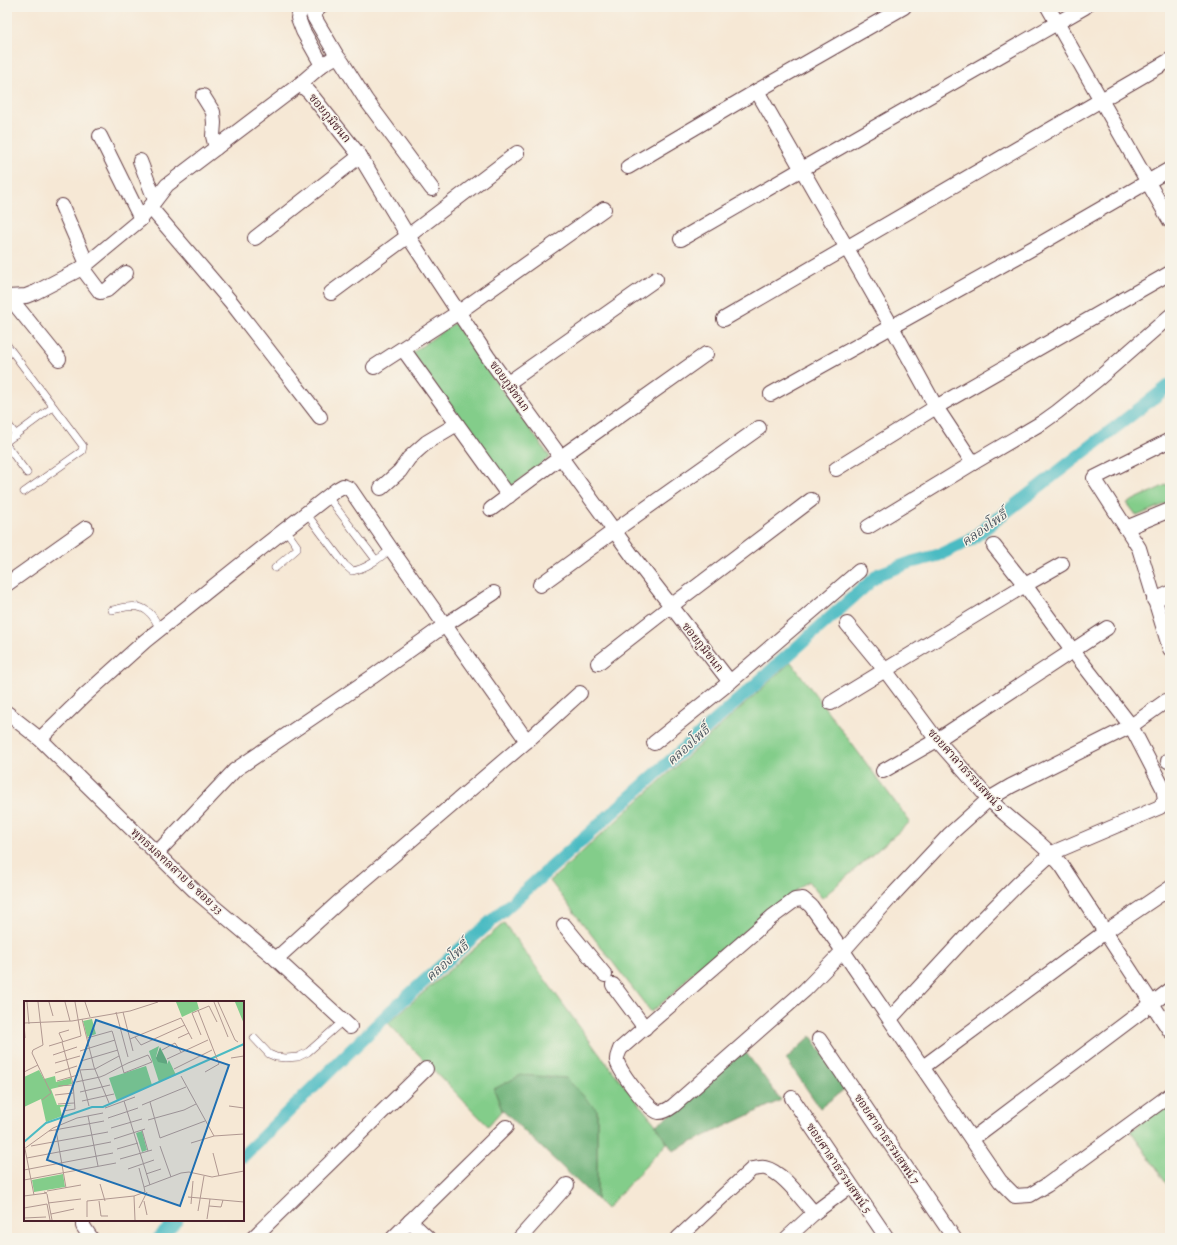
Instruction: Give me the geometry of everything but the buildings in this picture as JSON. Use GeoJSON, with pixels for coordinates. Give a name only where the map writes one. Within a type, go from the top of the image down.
{"type":"FeatureCollection","features":[{"type":"Feature","properties":{"kind":"street"},"geometry":{"type":"LineString","coordinates":[[302,7],[298,18],[322,66]]}},
{"type":"Feature","properties":{"kind":"street"},"geometry":{"type":"LineString","coordinates":[[320,7],[313,14],[314,17],[337,56],[366,100],[432,189]]}},
{"type":"Feature","properties":{"kind":"street"},"geometry":{"type":"LineString","coordinates":[[628,166],[904,7]]}},
{"type":"Feature","properties":{"kind":"street"},"geometry":{"type":"LineString","coordinates":[[1048,7],[1170,221]]}},
{"type":"Feature","properties":{"kind":"street"},"geometry":{"type":"LineString","coordinates":[[681,239],[1085,7]]}},
{"type":"Feature","properties":{"kind":"street"},"geometry":{"type":"LineString","coordinates":[[9,297],[26,296],[36,292],[85,266],[140,219],[167,184],[337,56]]}},
{"type":"Feature","properties":{"kind":"street"},"geometry":{"type":"LineString","coordinates":[[724,319],[1170,60]]}},
{"type":"Feature","properties":{"kind":"street","name":"ซอยภูมิชนก"},"geometry":{"type":"LineString","coordinates":[[300,84],[309,92],[360,156],[408,236],[508,383],[614,531],[730,682]]}},
{"type":"Feature","properties":{"kind":"street"},"geometry":{"type":"LineString","coordinates":[[757,91],[936,407],[973,462]]}},
{"type":"Feature","properties":{"kind":"street"},"geometry":{"type":"LineString","coordinates":[[202,96],[213,112],[213,136],[216,148]]}},
{"type":"Feature","properties":{"kind":"street"},"geometry":{"type":"LineString","coordinates":[[100,136],[140,219]]}},
{"type":"Feature","properties":{"kind":"street"},"geometry":{"type":"LineString","coordinates":[[331,293],[518,153]]}},
{"type":"Feature","properties":{"kind":"street"},"geometry":{"type":"LineString","coordinates":[[255,238],[360,156]]}},
{"type":"Feature","properties":{"kind":"street"},"geometry":{"type":"LineString","coordinates":[[140,161],[152,203],[320,417]]}},
{"type":"Feature","properties":{"kind":"street"},"geometry":{"type":"LineString","coordinates":[[771,394],[1170,169]]}},
{"type":"Feature","properties":{"kind":"street"},"geometry":{"type":"LineString","coordinates":[[62,206],[85,266],[100,292],[107,290],[126,273]]}},
{"type":"Feature","properties":{"kind":"street"},"geometry":{"type":"LineString","coordinates":[[374,367],[459,312],[604,210]]}},
{"type":"Feature","properties":{"kind":"street"},"geometry":{"type":"LineString","coordinates":[[836,469],[936,407],[1170,273]]}},
{"type":"Feature","properties":{"kind":"street"},"geometry":{"type":"LineString","coordinates":[[508,383],[656,279]]}},
{"type":"Feature","properties":{"kind":"street"},"geometry":{"type":"LineString","coordinates":[[9,297],[59,359]]}},
{"type":"Feature","properties":{"kind":"street"},"geometry":{"type":"LineString","coordinates":[[868,527],[973,462],[1058,412],[1170,316]]}},
{"type":"Feature","properties":{"kind":"street"},"geometry":{"type":"LineString","coordinates":[[404,349],[509,496]]}},
{"type":"Feature","properties":{"kind":"street"},"geometry":{"type":"LineString","coordinates":[[491,509],[561,457],[706,354]]}},
{"type":"Feature","properties":{"kind":"street"},"geometry":{"type":"LineString","coordinates":[[381,488],[400,471],[409,458],[427,442],[457,424]]}},
{"type":"Feature","properties":{"kind":"street"},"geometry":{"type":"LineString","coordinates":[[540,585],[759,428]]}},
{"type":"Feature","properties":{"kind":"street"},"geometry":{"type":"LineString","coordinates":[[1170,440],[1094,478],[1138,548],[1170,649]]}},
{"type":"Feature","properties":{"kind":"street"},"geometry":{"type":"LineString","coordinates":[[40,739],[84,696],[160,629],[285,529],[343,486],[350,489],[527,741]]}},
{"type":"Feature","properties":{"kind":"street"},"geometry":{"type":"LineString","coordinates":[[598,663],[811,500]]}},
{"type":"Feature","properties":{"kind":"street"},"geometry":{"type":"LineString","coordinates":[[1126,528],[1170,510]]}},
{"type":"Feature","properties":{"kind":"street"},"geometry":{"type":"LineString","coordinates":[[7,584],[86,528]]}},
{"type":"Feature","properties":{"kind":"street"},"geometry":{"type":"LineString","coordinates":[[890,1019],[974,928],[1018,884],[1052,853],[1160,807],[1165,799],[1163,788],[1131,726],[994,546]]}},
{"type":"Feature","properties":{"kind":"street"},"geometry":{"type":"LineString","coordinates":[[831,702],[1062,564]]}},
{"type":"Feature","properties":{"kind":"street"},"geometry":{"type":"LineString","coordinates":[[654,743],[730,682],[859,571]]}},
{"type":"Feature","properties":{"kind":"street"},"geometry":{"type":"LineString","coordinates":[[157,853],[235,770],[372,677],[445,625],[494,593]]}},
{"type":"Feature","properties":{"kind":"street"},"geometry":{"type":"LineString","coordinates":[[1154,600],[1170,593]]}},
{"type":"Feature","properties":{"kind":"street","name":"ซอยศาลาธรรมสพน์ 9"},"geometry":{"type":"LineString","coordinates":[[847,624],[885,670],[937,740],[989,799],[1052,853],[1170,1030]]}},
{"type":"Feature","properties":{"kind":"street"},"geometry":{"type":"LineString","coordinates":[[883,771],[937,740],[1107,628]]}},
{"type":"Feature","properties":{"kind":"street"},"geometry":{"type":"LineString","coordinates":[[276,959],[341,900],[527,741],[580,693]]}},
{"type":"Feature","properties":{"kind":"street"},"geometry":{"type":"LineString","coordinates":[[1166,701],[1131,726],[1011,786],[989,799],[949,835],[843,951],[806,990],[665,1111],[658,1112],[651,1108],[626,1078],[620,1069],[617,1059],[620,1049],[772,916],[796,900],[803,899],[811,906],[843,951],[1000,1181],[1015,1196],[1030,1195],[1170,1095]]}},
{"type":"Feature","properties":{"kind":"street","name":"พุทธมลฑลสาย ๒ ซอย 33"},"geometry":{"type":"LineString","coordinates":[[7,713],[40,739],[194,890],[276,959],[347,1024]]}},
{"type":"Feature","properties":{"kind":"street"},"geometry":{"type":"LineString","coordinates":[[923,1067],[1105,932],[1170,888]]}},
{"type":"Feature","properties":{"kind":"street"},"geometry":{"type":"LineString","coordinates":[[564,924],[645,1028]]}},
{"type":"Feature","properties":{"kind":"street"},"geometry":{"type":"LineString","coordinates":[[972,1139],[1170,990]]}},
{"type":"Feature","properties":{"kind":"street","name":"ซอยศาลาธรรมสพน์ 7"},"geometry":{"type":"LineString","coordinates":[[819,1040],[954,1238]]}},
{"type":"Feature","properties":{"kind":"street"},"geometry":{"type":"LineString","coordinates":[[253,1238],[426,1069]]}},
{"type":"Feature","properties":{"kind":"street","name":"ซอยศาลาธรรมสพน์ 5"},"geometry":{"type":"LineString","coordinates":[[792,1098],[850,1186],[887,1238]]}},
{"type":"Feature","properties":{"kind":"street"},"geometry":{"type":"LineString","coordinates":[[393,1238],[506,1127]]}},
{"type":"Feature","properties":{"kind":"street"},"geometry":{"type":"LineString","coordinates":[[678,1238],[752,1170],[764,1167],[775,1172],[783,1179],[814,1213]]}},
{"type":"Feature","properties":{"kind":"street"},"geometry":{"type":"LineString","coordinates":[[520,1238],[567,1185]]}},
{"type":"Feature","properties":{"kind":"street"},"geometry":{"type":"LineString","coordinates":[[787,1238],[814,1213],[850,1186]]}},
{"type":"Feature","properties":{"kind":"street"},"geometry":{"type":"LineString","coordinates":[[84,1221],[83,1226],[91,1238]]}},
{"type":"Feature","properties":{"kind":"street"},"geometry":{"type":"LineString","coordinates":[[410,1221],[428,1238]]}},
{"type":"Feature","properties":{"kind":"lane"},"geometry":{"type":"LineString","coordinates":[[7,345],[83,446],[83,449],[24,492]]}},
{"type":"Feature","properties":{"kind":"lane"},"geometry":{"type":"LineString","coordinates":[[7,441],[54,407]]}},
{"type":"Feature","properties":{"kind":"lane"},"geometry":{"type":"LineString","coordinates":[[7,423],[16,435]]}},
{"type":"Feature","properties":{"kind":"lane"},"geometry":{"type":"LineString","coordinates":[[7,446],[27,473]]}},
{"type":"Feature","properties":{"kind":"lane"},"geometry":{"type":"LineString","coordinates":[[328,497],[376,560]]}},
{"type":"Feature","properties":{"kind":"lane"},"geometry":{"type":"LineString","coordinates":[[306,513],[345,565],[352,571],[357,571],[391,549]]}},
{"type":"Feature","properties":{"kind":"lane"},"geometry":{"type":"LineString","coordinates":[[275,568],[297,549],[297,546],[285,529]]}},
{"type":"Feature","properties":{"kind":"lane"},"geometry":{"type":"LineString","coordinates":[[112,610],[125,607],[140,607],[148,611],[160,629]]}},
{"type":"Feature","properties":{"kind":"lane"},"geometry":{"type":"LineString","coordinates":[[254,1038],[269,1054],[286,1058],[298,1057],[308,1052],[347,1024]]}},
{"type":"Feature","properties":{"kind":"green space"},"geometry":{"type":"Polygon","coordinates":[[[454,323],[550,457],[510,487],[412,353],[454,323]]]}},
{"type":"Feature","properties":{"kind":"green space"},"geometry":{"type":"Polygon","coordinates":[[[1170,483],[1170,502],[1137,516],[1127,503],[1170,483]]]}},
{"type":"Feature","properties":{"kind":"green space"},"geometry":{"type":"Polygon","coordinates":[[[791,662],[910,822],[822,898],[808,881],[691,974],[674,993],[651,1012],[550,881],[791,662]]]}},
{"type":"Feature","properties":{"kind":"green space"},"geometry":{"type":"Polygon","coordinates":[[[504,923],[600,1055],[656,1125],[667,1143],[606,1209],[597,1200],[597,1110],[494,1089],[502,1110],[488,1126],[388,1023],[504,923]]]}},
{"type":"Feature","properties":{"kind":"green space"},"geometry":{"type":"Polygon","coordinates":[[[811,1036],[846,1088],[820,1108],[786,1059],[811,1036]]]}},
{"type":"Feature","properties":{"kind":"green space"},"geometry":{"type":"Polygon","coordinates":[[[744,1050],[781,1100],[673,1151],[656,1125],[697,1096],[744,1050]]]}},
{"type":"Feature","properties":{"kind":"green space"},"geometry":{"type":"Polygon","coordinates":[[[521,1075],[566,1078],[597,1110],[597,1200],[502,1110],[494,1089],[521,1075]]]}},
{"type":"Feature","properties":{"kind":"green space"},"geometry":{"type":"Polygon","coordinates":[[[1170,1102],[1170,1189],[1131,1131],[1170,1102]]]}},
{"type":"Feature","properties":{"kind":"waterway","name":"คลองโพธิ์"},"geometry":{"type":"LineString","coordinates":[[244,1155],[392,1010],[879,574],[912,562],[939,555],[970,540],[1170,385]]}},
{"type":"Feature","properties":{"kind":"waterway","name":"คลองโพธิ์"},"geometry":{"type":"LineString","coordinates":[[159,1238],[176,1221]]}}]}
